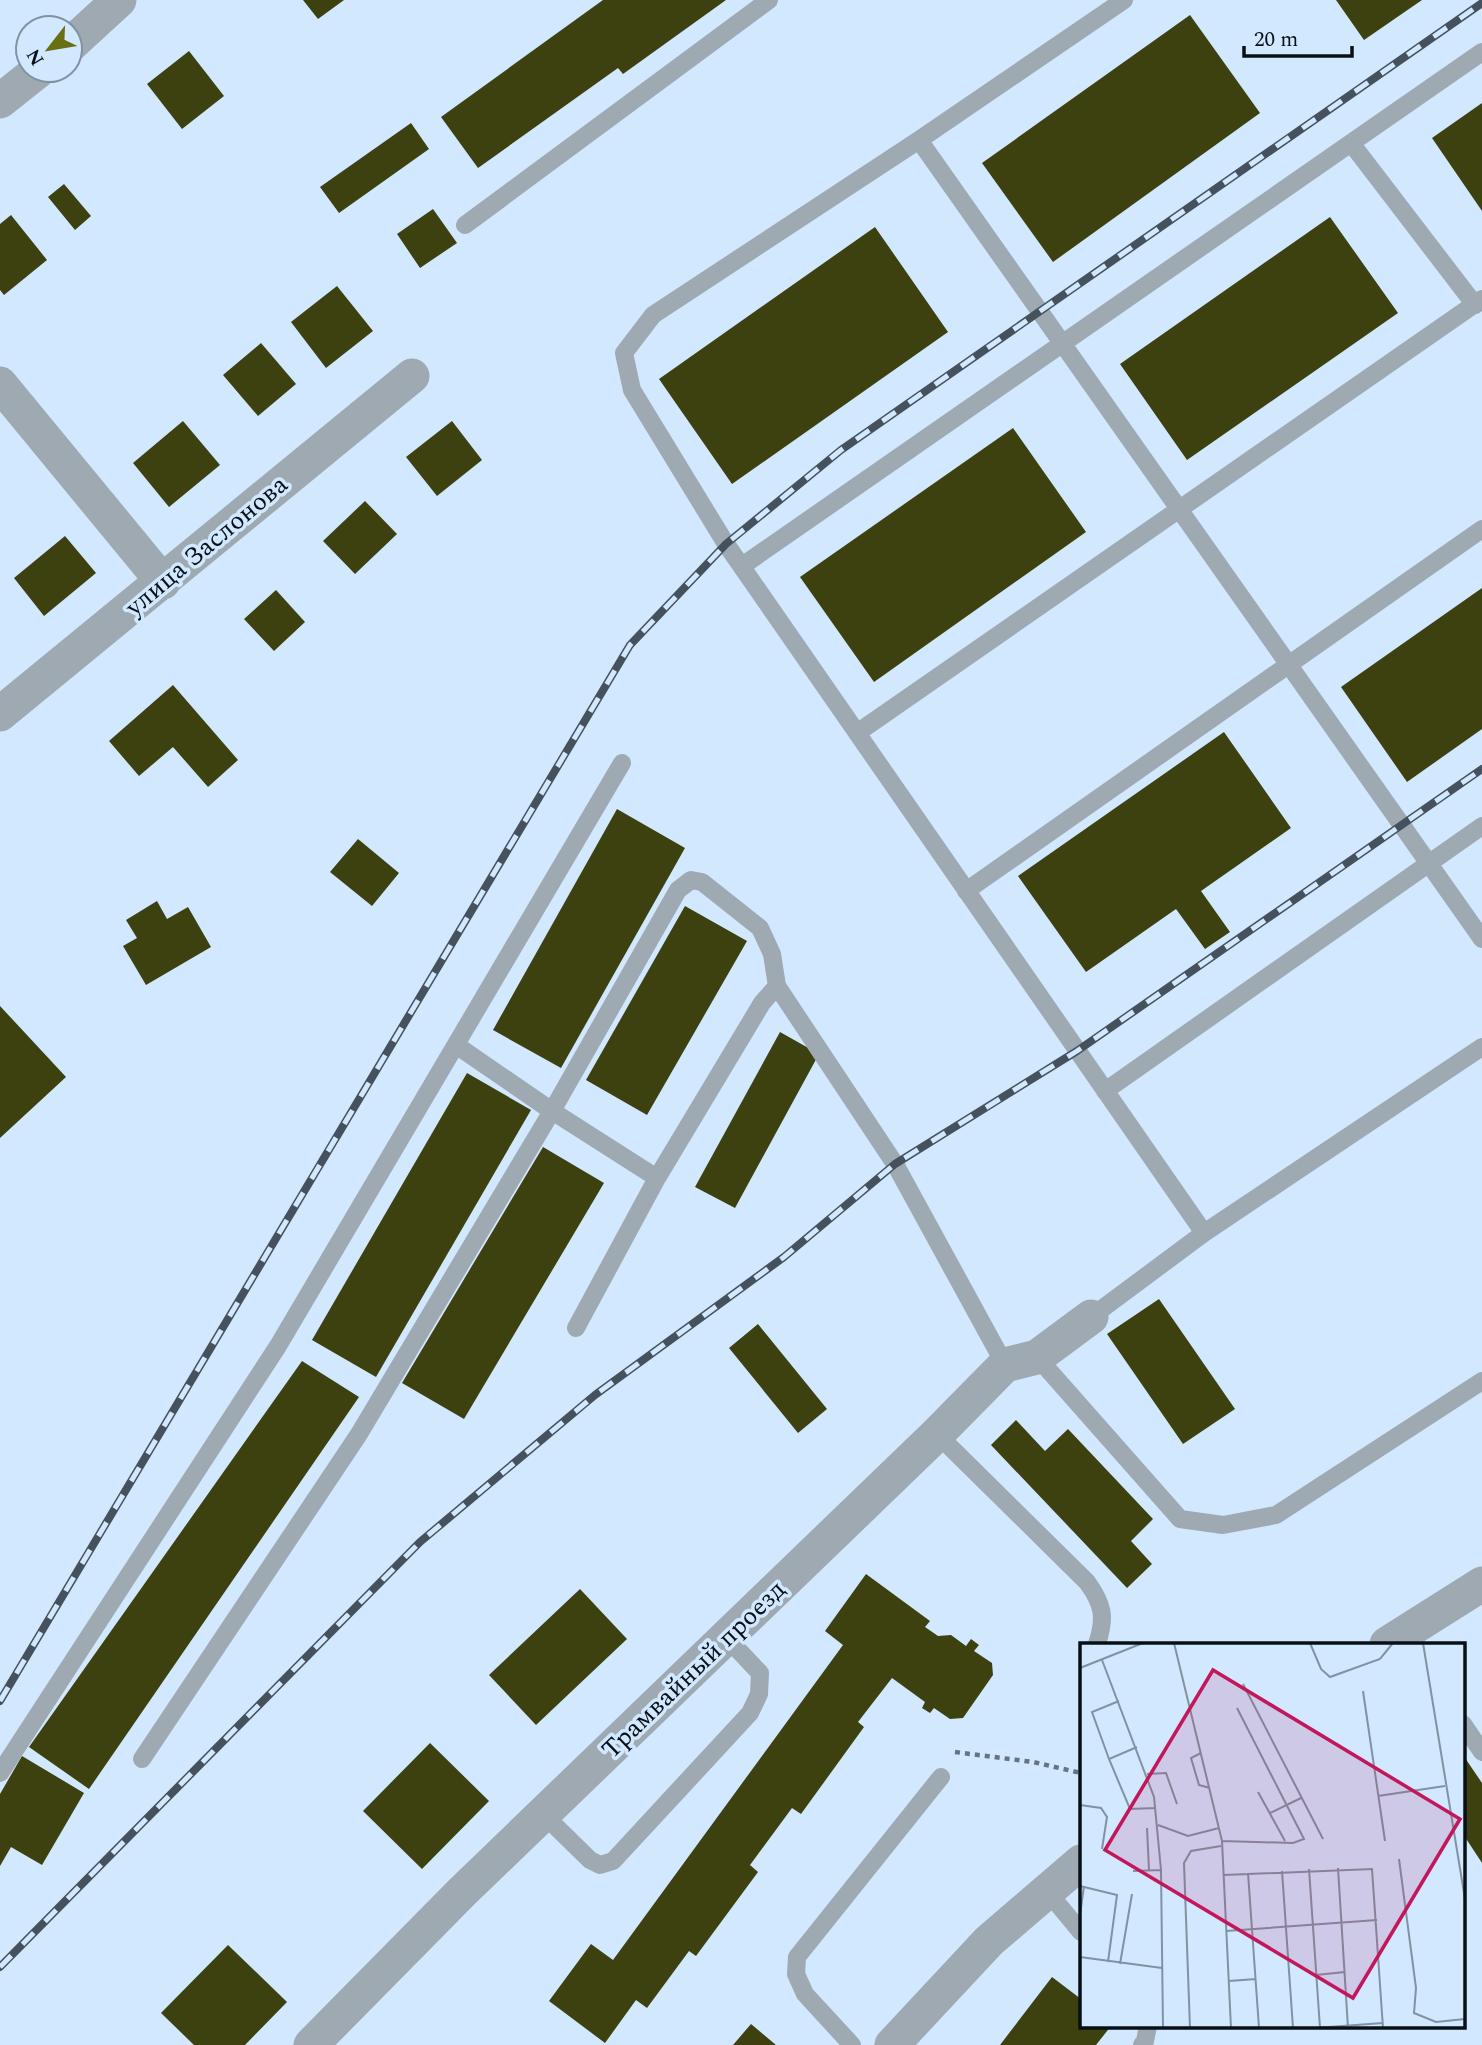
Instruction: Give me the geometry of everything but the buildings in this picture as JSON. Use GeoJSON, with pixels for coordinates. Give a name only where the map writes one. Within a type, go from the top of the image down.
{"type":"FeatureCollection","features":[{"type":"Feature","properties":{"kind":"street"},"geometry":{"type":"LineString","coordinates":[[84,32],[119,0]]}},
{"type":"Feature","properties":{"kind":"street"},"geometry":{"type":"LineString","coordinates":[[0,100],[21,84]]}},
{"type":"Feature","properties":{"kind":"street","name":"улица Заслонова"},"geometry":{"type":"LineString","coordinates":[[0,714],[412,376]]}},
{"type":"Feature","properties":{"kind":"street"},"geometry":{"type":"LineString","coordinates":[[0,384],[163,582]]}},
{"type":"Feature","properties":{"kind":"street","name":"Трамвайный проезд"},"geometry":{"type":"LineString","coordinates":[[311,2045],[462,1892],[937,1434],[1021,1361],[1091,1317]]}},
{"type":"Feature","properties":{"kind":"street"},"geometry":{"type":"LineString","coordinates":[[1400,1641],[1482,1584]]}},
{"type":"Feature","properties":{"kind":"street"},"geometry":{"type":"LineString","coordinates":[[892,2045],[989,1941],[1080,1863]]}},
{"type":"Feature","properties":{"kind":"lane"},"geometry":{"type":"LineString","coordinates":[[466,225],[769,0]]}},
{"type":"Feature","properties":{"kind":"lane"},"geometry":{"type":"LineString","coordinates":[[1124,0],[919,140],[653,315],[624,353],[632,390],[742,566],[1204,1233]]}},
{"type":"Feature","properties":{"kind":"lane"},"geometry":{"type":"LineString","coordinates":[[742,566],[1482,52]]}},
{"type":"Feature","properties":{"kind":"lane"},"geometry":{"type":"LineString","coordinates":[[919,140],[1482,939]]}},
{"type":"Feature","properties":{"kind":"lane"},"geometry":{"type":"LineString","coordinates":[[857,733],[1478,302],[1351,144]]}},
{"type":"Feature","properties":{"kind":"lane"},"geometry":{"type":"LineString","coordinates":[[966,891],[1482,530]]}},
{"type":"Feature","properties":{"kind":"lane"},"geometry":{"type":"LineString","coordinates":[[0,1773],[278,1346],[622,763]]}},
{"type":"Feature","properties":{"kind":"lane"},"geometry":{"type":"LineString","coordinates":[[1105,1091],[1482,826]]}},
{"type":"Feature","properties":{"kind":"lane"},"geometry":{"type":"LineString","coordinates":[[142,1759],[359,1434],[552,1111],[678,890],[691,880],[702,882],[760,929],[772,954],[777,986],[1021,1361],[1180,1519],[1223,1525],[1276,1515],[1482,1381]]}},
{"type":"Feature","properties":{"kind":"lane"},"geometry":{"type":"LineString","coordinates":[[576,1328],[657,1178],[762,1003],[777,986]]}},
{"type":"Feature","properties":{"kind":"lane"},"geometry":{"type":"LineString","coordinates":[[456,1045],[657,1178]]}},
{"type":"Feature","properties":{"kind":"lane"},"geometry":{"type":"LineString","coordinates":[[1091,1317],[1204,1233],[1482,1047]]}},
{"type":"Feature","properties":{"kind":"lane"},"geometry":{"type":"LineString","coordinates":[[937,1434],[1087,1581],[1097,1595],[1102,1609],[1103,1621],[1097,1643]]}},
{"type":"Feature","properties":{"kind":"lane"},"geometry":{"type":"LineString","coordinates":[[542,1814],[590,1860],[600,1865],[613,1861],[750,1713],[759,1694],[760,1673],[726,1637]]}},
{"type":"Feature","properties":{"kind":"lane"},"geometry":{"type":"LineString","coordinates":[[1464,1725],[1482,1752]]}},
{"type":"Feature","properties":{"kind":"lane"},"geometry":{"type":"LineString","coordinates":[[852,2045],[805,1994],[796,1974],[797,1957],[941,1777]]}},
{"type":"Feature","properties":{"kind":"lane"},"geometry":{"type":"LineString","coordinates":[[1047,1891],[1080,1931]]}},
{"type":"Feature","properties":{"kind":"lane"},"geometry":{"type":"LineString","coordinates":[[1142,2045],[1148,2028]]}},
{"type":"Feature","properties":{"kind":"path"},"geometry":{"type":"LineString","coordinates":[[956,1752],[1044,1764],[1080,1773]]}},
{"type":"Feature","properties":{"kind":"railway"},"geometry":{"type":"LineString","coordinates":[[0,1701],[630,645],[726,544],[841,450],[1482,3]]}},
{"type":"Feature","properties":{"kind":"railway"},"geometry":{"type":"LineString","coordinates":[[0,1967],[420,1542],[595,1395],[784,1257],[895,1164],[1077,1051],[1482,769]]}}]}
